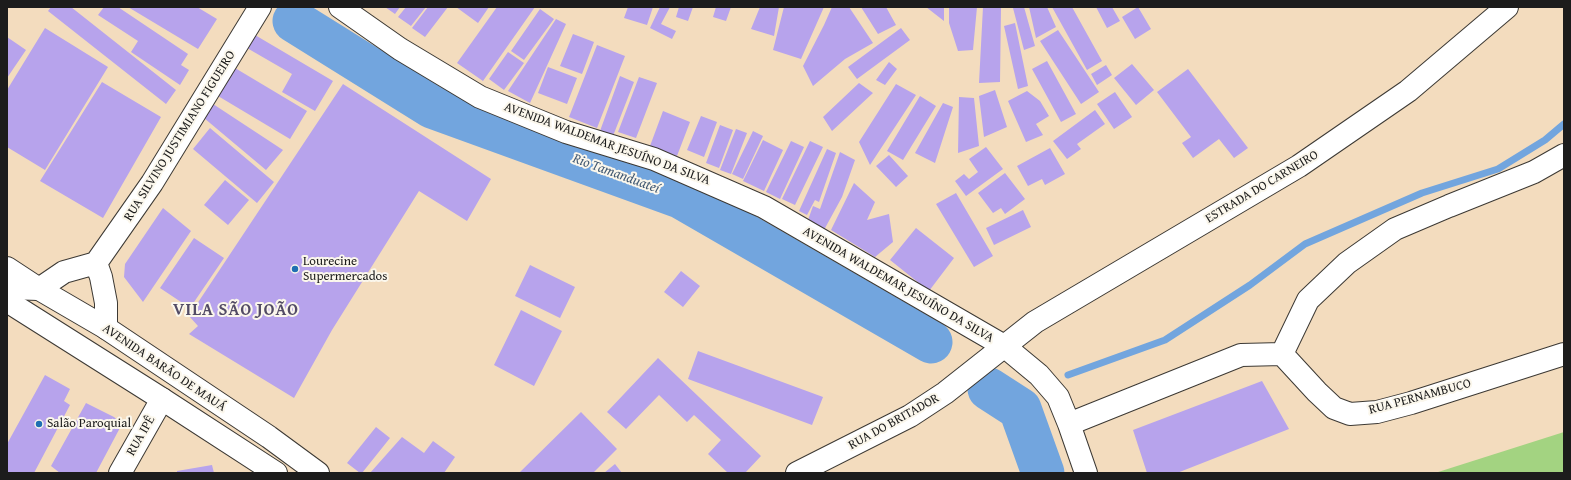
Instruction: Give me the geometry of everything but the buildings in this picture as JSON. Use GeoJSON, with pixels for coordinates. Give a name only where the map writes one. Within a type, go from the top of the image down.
{"type":"FeatureCollection","features":[{"type":"Feature","properties":{"kind":"street","name":"RUA SILVINO JUSTIMIANO FIGUEIRO"},"geometry":{"type":"LineString","coordinates":[[96,263],[152,184],[260,7]]}},
{"type":"Feature","properties":{"kind":"street","name":"AVENIDA WALDEMAR JESUÍNO DA SILVA"},"geometry":{"type":"LineString","coordinates":[[340,7],[400,48],[480,97],[566,132],[654,159],[764,207],[1004,346],[1039,375],[1058,397],[1086,473]]}},
{"type":"Feature","properties":{"kind":"street","name":"ESTRADA DO CARNEIRO"},"geometry":{"type":"LineString","coordinates":[[1004,346],[1035,322],[1300,166],[1408,91],[1507,7]]}},
{"type":"Feature","properties":{"kind":"street"},"geometry":{"type":"LineString","coordinates":[[1069,424],[1241,355],[1282,354],[1308,300],[1347,263],[1396,229],[1534,172],[1564,155]]}},
{"type":"Feature","properties":{"kind":"street"},"geometry":{"type":"LineString","coordinates":[[7,288],[39,289],[64,272],[96,263],[101,277],[106,303],[106,328]]}},
{"type":"Feature","properties":{"kind":"street","name":"AVENIDA BARÃO DE MAUÁ"},"geometry":{"type":"LineString","coordinates":[[7,268],[39,289],[106,328],[269,437],[318,473]]}},
{"type":"Feature","properties":{"kind":"street","name":"AVENIDA BARÃO DE MAUÁ"},"geometry":{"type":"LineString","coordinates":[[7,301],[276,473]]}},
{"type":"Feature","properties":{"kind":"street","name":"RUA DO BRITADOR"},"geometry":{"type":"LineString","coordinates":[[797,473],[910,416],[945,393],[1004,346]]}},
{"type":"Feature","properties":{"kind":"street","name":"RUA PERNAMBUCO"},"geometry":{"type":"LineString","coordinates":[[1282,354],[1334,408],[1350,414],[1377,412],[1411,403],[1564,354]]}},
{"type":"Feature","properties":{"kind":"street"},"geometry":{"type":"LineString","coordinates":[[162,399],[171,398],[198,408],[257,439],[266,439],[269,437]]}},
{"type":"Feature","properties":{"kind":"street","name":"RUA IPÊ"},"geometry":{"type":"LineString","coordinates":[[120,473],[162,399]]}},
{"type":"Feature","properties":{"kind":"green space"},"geometry":{"type":"Polygon","coordinates":[[[1564,432],[1564,473],[1435,473],[1564,432]]]}},
{"type":"Feature","properties":{"kind":"waterway","name":"Rio Tamanduateí"},"geometry":{"type":"LineString","coordinates":[[294,21],[432,107],[680,197],[931,342]]}},
{"type":"Feature","properties":{"kind":"waterway"},"geometry":{"type":"LineString","coordinates":[[1068,375],[1165,340],[1250,285],[1305,244],[1422,193],[1498,169],[1545,140],[1564,124]]}},
{"type":"Feature","properties":{"kind":"waterway","name":"Rio Tamanduateí"},"geometry":{"type":"LineString","coordinates":[[989,389],[1020,409],[1043,473]]}},
{"type":"Feature","properties":{"kind":"place","name":"Lourecine Supermercados"},"geometry":{"type":"Point","coordinates":[295,269]}},
{"type":"Feature","properties":{"kind":"place","name":"Salão Paroquial"},"geometry":{"type":"Point","coordinates":[39,424]}},
{"type":"Feature","properties":{"kind":"district","name":"VILA SÃO JOÃO"},"geometry":{"type":"Point","coordinates":[236,311]}}]}
